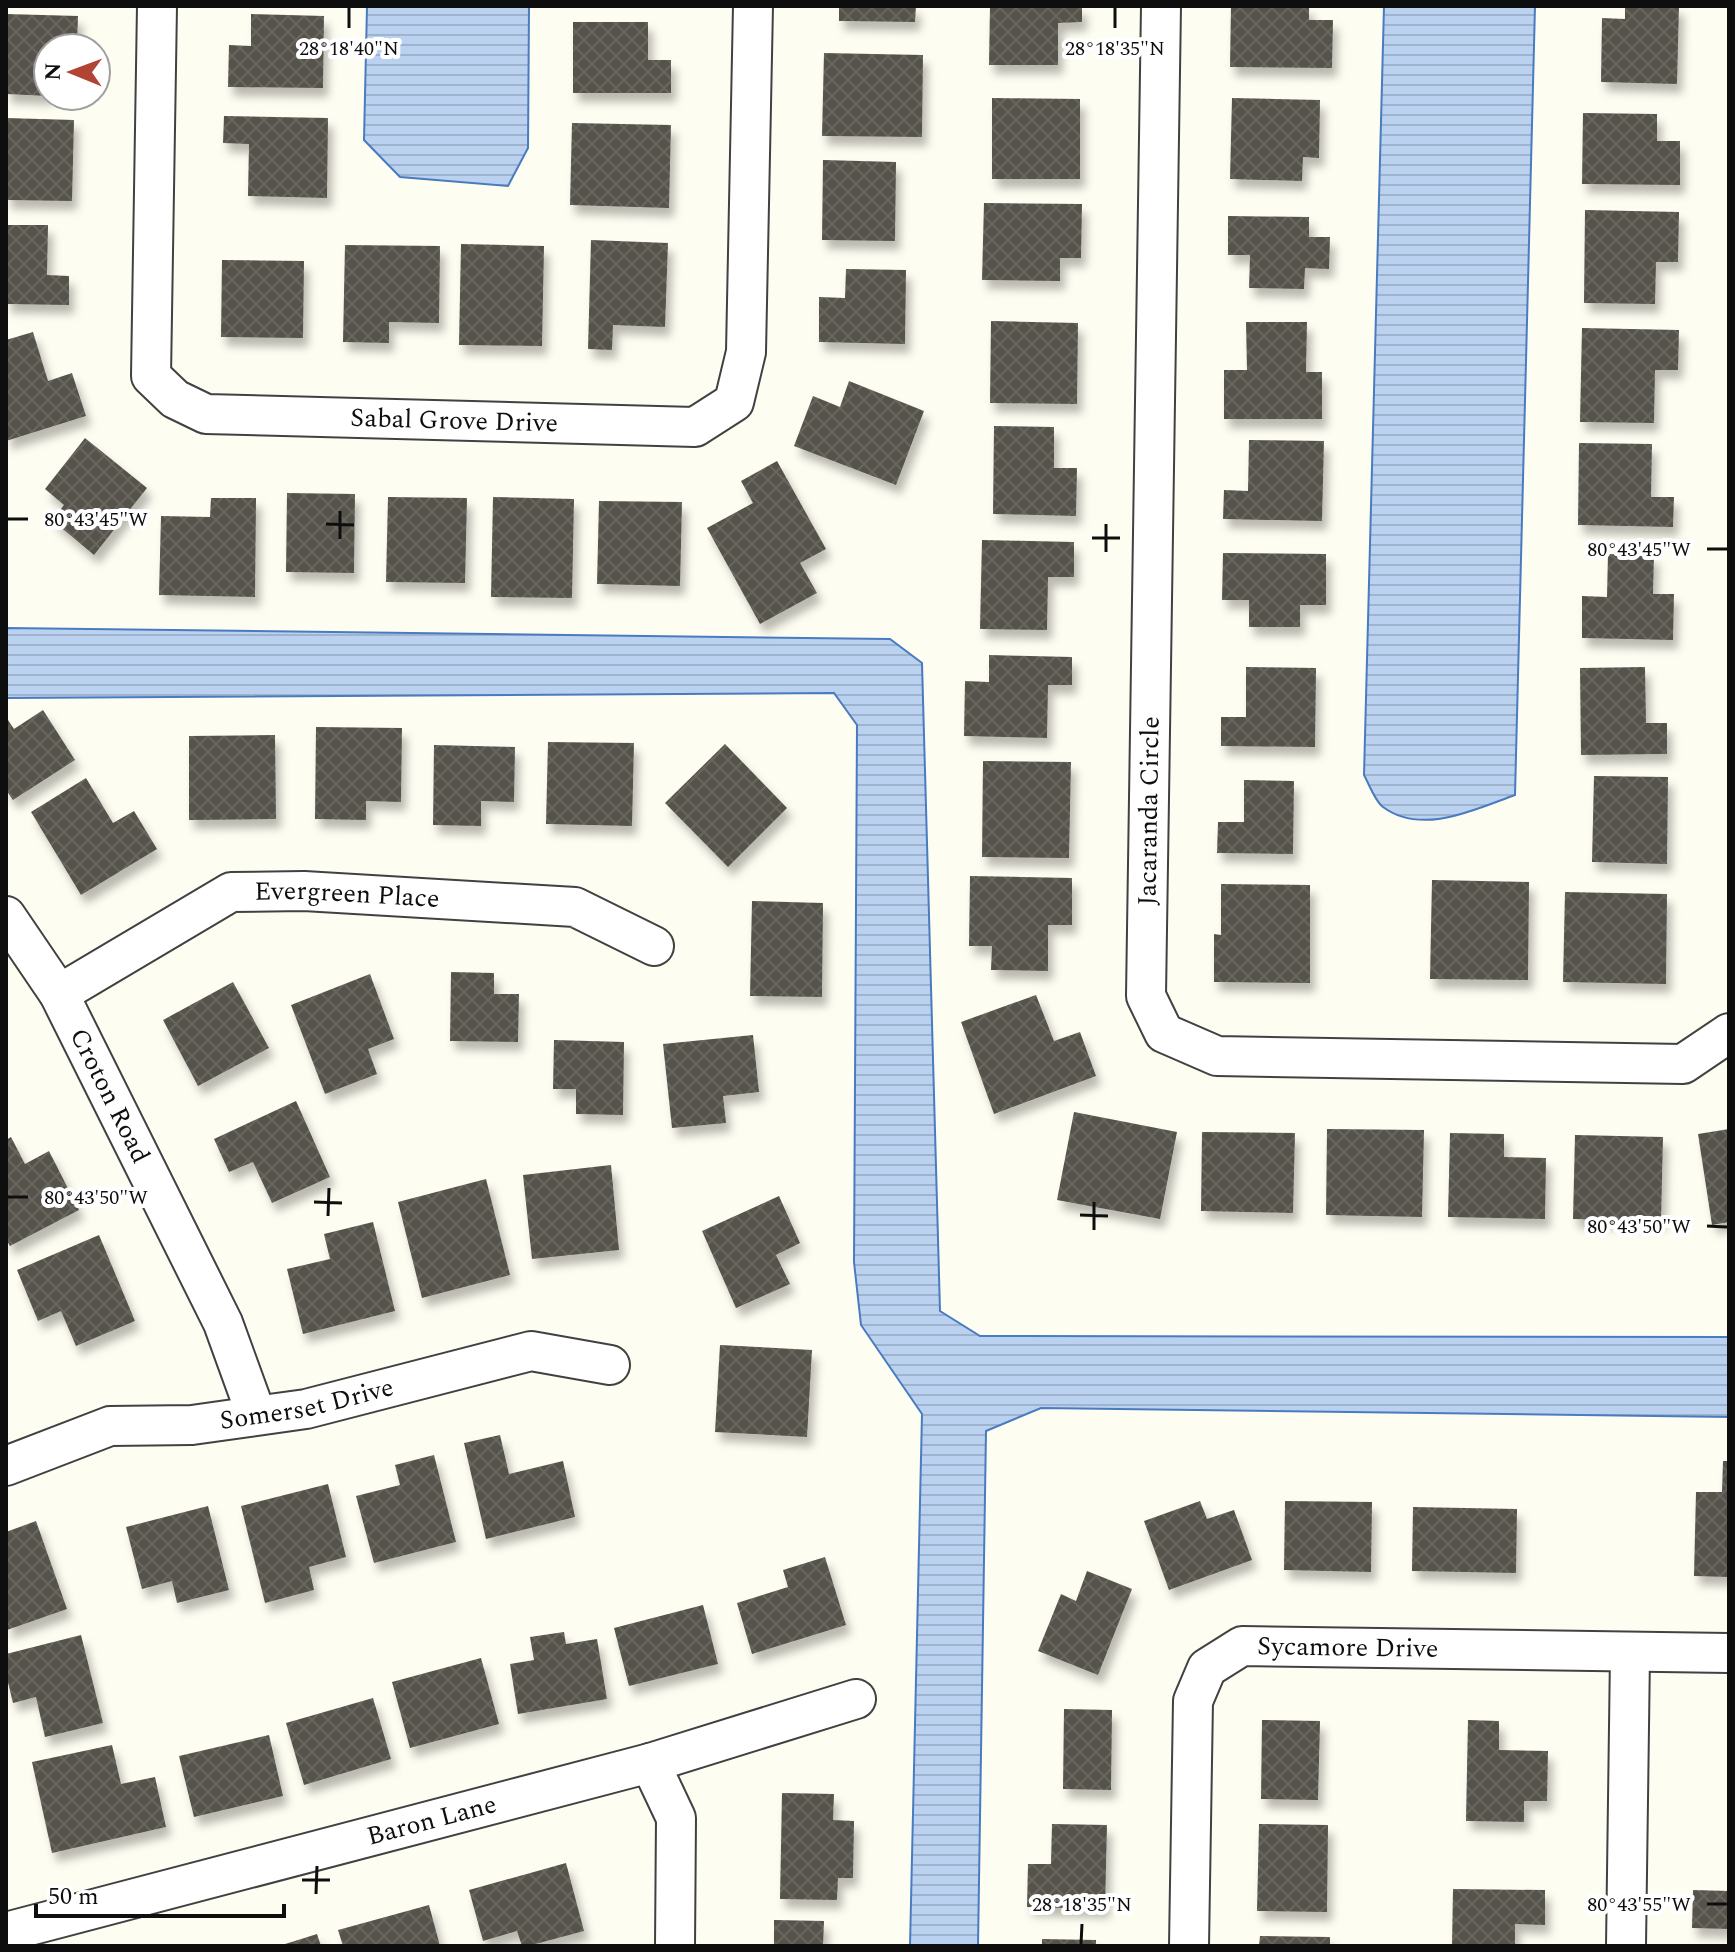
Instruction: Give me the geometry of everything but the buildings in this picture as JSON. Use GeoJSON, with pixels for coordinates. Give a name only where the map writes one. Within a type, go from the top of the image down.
{"type":"FeatureCollection","features":[{"type":"Feature","properties":{"kind":"street","name":"Sabal Grove Drive"},"geometry":{"type":"LineString","coordinates":[[157,6],[151,376],[175,399],[206,414],[695,427],[734,402],[746,352],[753,6]]}},
{"type":"Feature","properties":{"kind":"street","name":"Jacaranda Circle"},"geometry":{"type":"LineString","coordinates":[[1161,6],[1146,996],[1164,1033],[1217,1056],[1683,1064],[1729,1033]]}},
{"type":"Feature","properties":{"kind":"street","name":"Evergreen Place"},"geometry":{"type":"LineString","coordinates":[[59,994],[231,892],[304,891],[575,907],[654,946]]}},
{"type":"Feature","properties":{"kind":"street","name":"Croton Road"},"geometry":{"type":"LineString","coordinates":[[6,916],[59,994],[223,1323],[256,1414]]}},
{"type":"Feature","properties":{"kind":"street","name":"Somerset Drive"},"geometry":{"type":"LineString","coordinates":[[6,1466],[110,1426],[192,1425],[306,1409],[531,1351],[610,1365]]}},
{"type":"Feature","properties":{"kind":"street","name":"Sycamore Drive"},"geometry":{"type":"LineString","coordinates":[[1189,1946],[1193,1701],[1207,1668],[1242,1646],[1630,1654],[1729,1653]]}},
{"type":"Feature","properties":{"kind":"street"},"geometry":{"type":"LineString","coordinates":[[1626,1946],[1630,1654]]}},
{"type":"Feature","properties":{"kind":"street","name":"Baron Lane"},"geometry":{"type":"LineString","coordinates":[[6,1932],[650,1763],[856,1699]]}},
{"type":"Feature","properties":{"kind":"street"},"geometry":{"type":"LineString","coordinates":[[650,1763],[676,1818],[675,1946]]}},
{"type":"Feature","properties":{"kind":"water"},"geometry":{"type":"Polygon","coordinates":[[[367,6],[529,6],[528,148],[508,186],[400,177],[364,140],[367,6]]]}},
{"type":"Feature","properties":{"kind":"water"},"geometry":{"type":"Polygon","coordinates":[[[1384,6],[1535,6],[1515,795],[1466,813],[1432,820],[1398,815],[1383,807],[1364,775],[1384,6]]]}},
{"type":"Feature","properties":{"kind":"water"},"geometry":{"type":"Polygon","coordinates":[[[6,628],[890,639],[922,663],[940,1311],[980,1336],[1729,1337],[1729,1417],[1041,1408],[986,1431],[978,1946],[910,1946],[922,1414],[861,1325],[854,1262],[857,725],[834,693],[6,698],[6,628]]]}}]}
